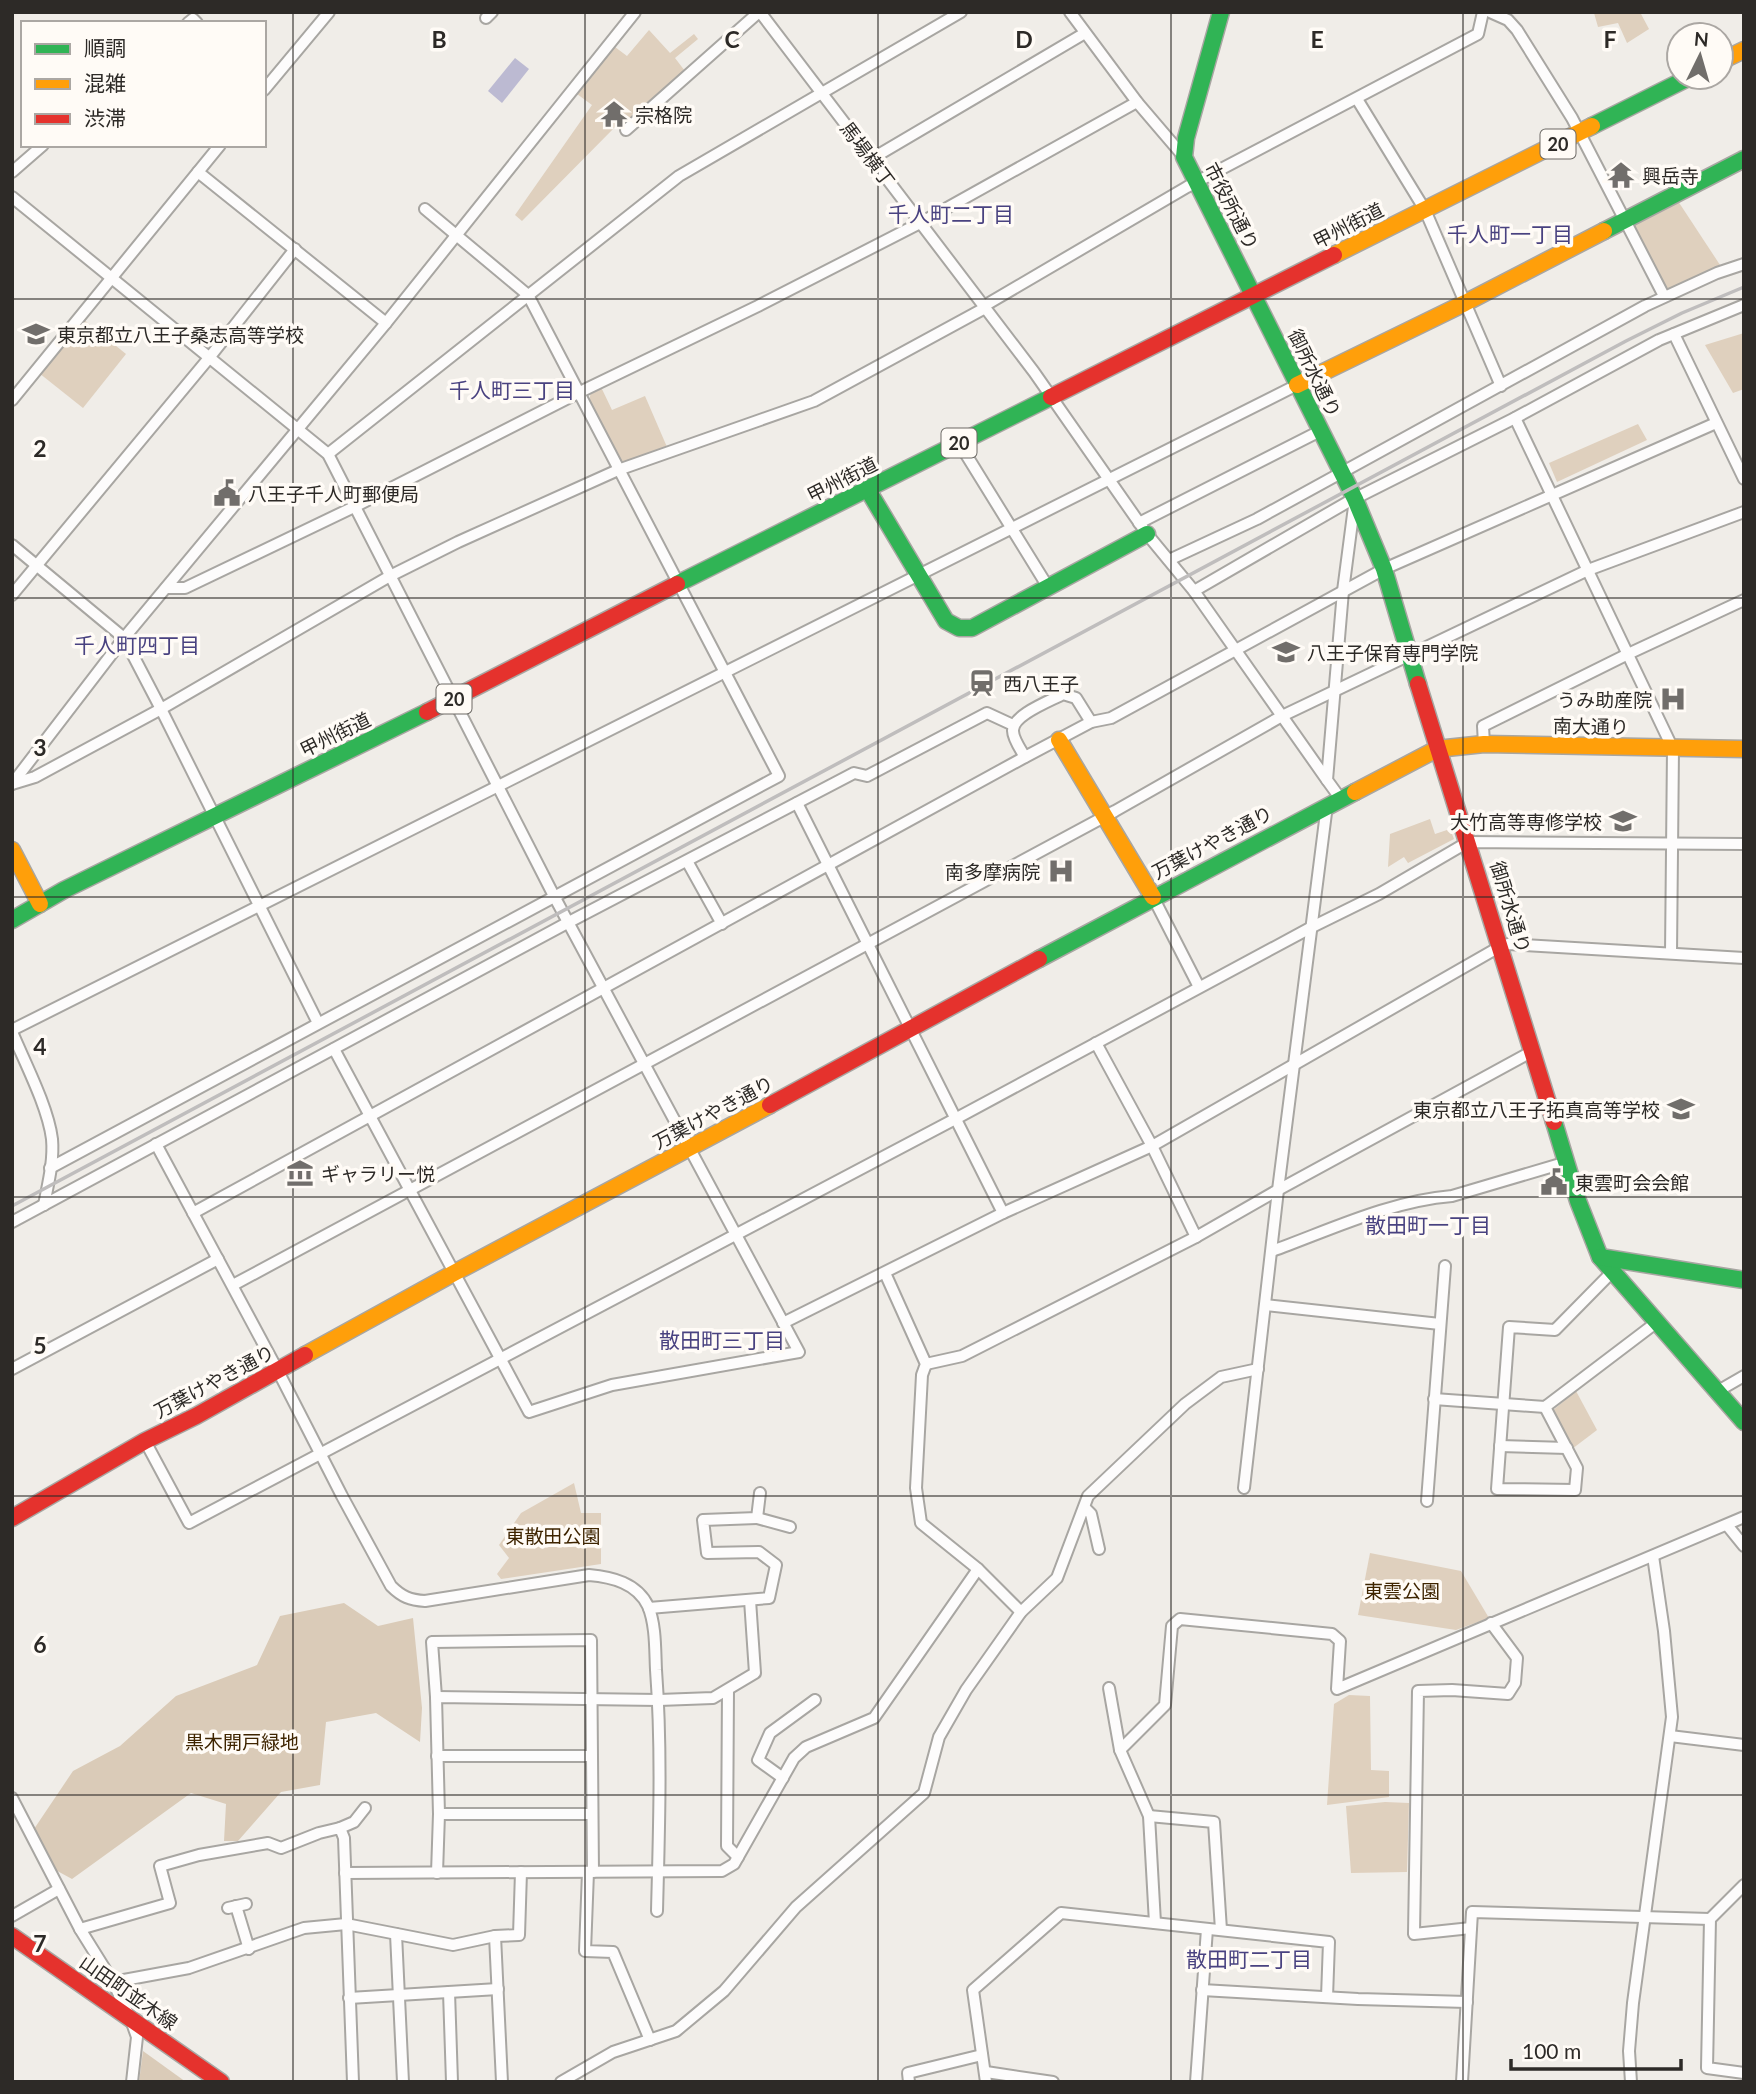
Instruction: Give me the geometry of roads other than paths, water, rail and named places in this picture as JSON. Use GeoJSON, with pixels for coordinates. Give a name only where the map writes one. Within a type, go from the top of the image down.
{"type":"FeatureCollection","features":[{"type":"Feature","properties":{"kind":"main road","name":"市役所通り"},"geometry":{"type":"LineString","coordinates":[[1221,12],[1186,138],[1184,157],[1254,296]]}},
{"type":"Feature","properties":{"kind":"main road","name":"甲州街道"},"geometry":{"type":"LineString","coordinates":[[12,920],[64,890],[453,699],[679,583],[1665,90]]}},
{"type":"Feature","properties":{"kind":"main road"},"geometry":{"type":"LineString","coordinates":[[1297,385],[1465,303],[1744,159]]}},
{"type":"Feature","properties":{"kind":"main road","name":"御所水通り"},"geometry":{"type":"LineString","coordinates":[[1254,296],[1355,499],[1384,569],[1437,749],[1501,946],[1578,1201],[1600,1257],[1744,1422]]}},
{"type":"Feature","properties":{"kind":"main road"},"geometry":{"type":"LineString","coordinates":[[867,490],[946,621],[951,626],[965,629],[972,628],[1048,587],[1143,528]]}},
{"type":"Feature","properties":{"kind":"main road"},"geometry":{"type":"LineString","coordinates":[[1059,740],[1153,897]]}},
{"type":"Feature","properties":{"kind":"main road","name":"南大通り"},"geometry":{"type":"LineString","coordinates":[[1437,749],[1484,744],[1744,749]]}},
{"type":"Feature","properties":{"kind":"main road","name":"万葉けやき通り"},"geometry":{"type":"LineString","coordinates":[[12,1518],[145,1441],[454,1273],[911,1030],[1153,897],[1437,749]]}},
{"type":"Feature","properties":{"kind":"main road"},"geometry":{"type":"LineString","coordinates":[[12,850],[40,904]]}},
{"type":"Feature","properties":{"kind":"main road"},"geometry":{"type":"LineString","coordinates":[[1600,1257],[1744,1280]]}},
{"type":"Feature","properties":{"kind":"main road","name":"山田町並木線"},"geometry":{"type":"LineString","coordinates":[[12,1936],[221,2082]]}},
{"type":"Feature","properties":{"kind":"main road","name":"山田町並木線"},"geometry":{"type":"LineString","coordinates":[[12,1948],[202,2082]]}},
{"type":"Feature","properties":{"kind":"street"},"geometry":{"type":"LineString","coordinates":[[267,82],[329,12]]}},
{"type":"Feature","properties":{"kind":"street"},"geometry":{"type":"LineString","coordinates":[[12,783],[124,638],[386,323],[635,12]]}},
{"type":"Feature","properties":{"kind":"street"},"geometry":{"type":"LineString","coordinates":[[626,130],[760,12]]}},
{"type":"Feature","properties":{"kind":"street","name":"馬場横丁"},"geometry":{"type":"LineString","coordinates":[[760,12],[985,307],[1143,528],[1194,591],[1327,780],[1333,802]]}},
{"type":"Feature","properties":{"kind":"street"},"geometry":{"type":"LineString","coordinates":[[328,454],[679,176],[961,12]]}},
{"type":"Feature","properties":{"kind":"street"},"geometry":{"type":"LineString","coordinates":[[1070,12],[1136,102],[1184,157]]}},
{"type":"Feature","properties":{"kind":"street"},"geometry":{"type":"LineString","coordinates":[[12,783],[35,777],[162,709],[390,576],[458,542],[618,470],[814,401],[985,307],[1187,187],[1478,34],[1483,12]]}},
{"type":"Feature","properties":{"kind":"street"},"geometry":{"type":"LineString","coordinates":[[1490,12],[1508,20],[1517,30],[1572,118],[1664,296]]}},
{"type":"Feature","properties":{"kind":"street"},"geometry":{"type":"LineString","coordinates":[[873,158],[1086,33]]}},
{"type":"Feature","properties":{"kind":"street"},"geometry":{"type":"LineString","coordinates":[[1357,99],[1425,210],[1501,386]]}},
{"type":"Feature","properties":{"kind":"street"},"geometry":{"type":"LineString","coordinates":[[166,588],[185,588],[758,306],[920,223],[1136,102]]}},
{"type":"Feature","properties":{"kind":"street"},"geometry":{"type":"LineString","coordinates":[[12,172],[41,147]]}},
{"type":"Feature","properties":{"kind":"street"},"geometry":{"type":"LineString","coordinates":[[12,400],[218,147]]}},
{"type":"Feature","properties":{"kind":"street"},"geometry":{"type":"LineString","coordinates":[[198,172],[386,323]]}},
{"type":"Feature","properties":{"kind":"street"},"geometry":{"type":"LineString","coordinates":[[12,197],[328,454],[554,896],[799,1352],[612,1385],[529,1412],[334,1049]]}},
{"type":"Feature","properties":{"kind":"street"},"geometry":{"type":"LineString","coordinates":[[50,1168],[779,776],[528,295],[425,209]]}},
{"type":"Feature","properties":{"kind":"street"},"geometry":{"type":"LineString","coordinates":[[12,595],[209,358],[295,249]]}},
{"type":"Feature","properties":{"kind":"street"},"geometry":{"type":"LineString","coordinates":[[1169,560],[1257,519],[1664,296],[1744,264]]}},
{"type":"Feature","properties":{"kind":"street"},"geometry":{"type":"LineString","coordinates":[[1194,591],[1355,499],[1674,334],[1744,305]]}},
{"type":"Feature","properties":{"kind":"street"},"geometry":{"type":"LineString","coordinates":[[1674,334],[1744,480]]}},
{"type":"Feature","properties":{"kind":"street"},"geometry":{"type":"LineString","coordinates":[[44,1205],[52,1142],[48,1122],[12,1031],[1297,385]]}},
{"type":"Feature","properties":{"kind":"street"},"geometry":{"type":"LineString","coordinates":[[1515,418],[1673,749],[1671,953]]}},
{"type":"Feature","properties":{"kind":"street"},"geometry":{"type":"LineString","coordinates":[[193,1213],[1025,757],[1091,722],[1111,718],[1384,569],[1716,423]]}},
{"type":"Feature","properties":{"kind":"street"},"geometry":{"type":"LineString","coordinates":[[1143,528],[1320,431]]}},
{"type":"Feature","properties":{"kind":"street"},"geometry":{"type":"LineString","coordinates":[[959,443],[1048,587]]}},
{"type":"Feature","properties":{"kind":"street"},"geometry":{"type":"LineString","coordinates":[[1327,780],[1343,592],[1355,499]]}},
{"type":"Feature","properties":{"kind":"street"},"geometry":{"type":"LineString","coordinates":[[233,1285],[1103,817],[1282,716],[1588,570],[1744,512]]}},
{"type":"Feature","properties":{"kind":"street"},"geometry":{"type":"LineString","coordinates":[[12,545],[124,638],[318,1023]]}},
{"type":"Feature","properties":{"kind":"street"},"geometry":{"type":"LineString","coordinates":[[1484,744],[1483,726],[1744,600]]}},
{"type":"Feature","properties":{"kind":"street"},"geometry":{"type":"LineString","coordinates":[[1025,757],[1013,733],[1013,725],[1019,717],[1063,694],[1076,698],[1091,722]]}},
{"type":"Feature","properties":{"kind":"street"},"geometry":{"type":"LineString","coordinates":[[12,1222],[569,922],[854,773],[867,776],[987,713],[1013,725]]}},
{"type":"Feature","properties":{"kind":"street"},"geometry":{"type":"LineString","coordinates":[[1244,1488],[1294,1064],[1312,927],[1333,802]]}},
{"type":"Feature","properties":{"kind":"street"},"geometry":{"type":"LineString","coordinates":[[797,803],[1003,1213]]}},
{"type":"Feature","properties":{"kind":"street"},"geometry":{"type":"LineString","coordinates":[[145,1441],[189,1522],[1379,894],[1468,842],[1744,844]]}},
{"type":"Feature","properties":{"kind":"street"},"geometry":{"type":"LineString","coordinates":[[687,861],[722,924]]}},
{"type":"Feature","properties":{"kind":"street"},"geometry":{"type":"LineString","coordinates":[[1153,897],[1199,987]]}},
{"type":"Feature","properties":{"kind":"street"},"geometry":{"type":"LineString","coordinates":[[783,1324],[1003,1213],[1152,1146],[1501,946],[1508,944],[1744,958]]}},
{"type":"Feature","properties":{"kind":"street"},"geometry":{"type":"LineString","coordinates":[[1096,1043],[1152,1146],[1196,1237]]}},
{"type":"Feature","properties":{"kind":"street"},"geometry":{"type":"LineString","coordinates":[[926,1364],[962,1356],[1196,1237],[1533,1051]]}},
{"type":"Feature","properties":{"kind":"street"},"geometry":{"type":"LineString","coordinates":[[156,1144],[391,1586],[400,1595],[410,1600],[425,1601],[589,1576],[622,1581],[634,1590],[649,1608],[654,1633],[659,1700],[657,1911]]}},
{"type":"Feature","properties":{"kind":"street"},"geometry":{"type":"LineString","coordinates":[[1272,1251],[1391,1209],[1452,1196],[1567,1161]]}},
{"type":"Feature","properties":{"kind":"street"},"geometry":{"type":"LineString","coordinates":[[12,1370],[218,1259]]}},
{"type":"Feature","properties":{"kind":"street"},"geometry":{"type":"LineString","coordinates":[[1427,1500],[1445,1266]]}},
{"type":"Feature","properties":{"kind":"street"},"geometry":{"type":"LineString","coordinates":[[1545,1407],[1577,1468],[1575,1490],[1497,1489],[1509,1327],[1555,1330],[1613,1271]]}},
{"type":"Feature","properties":{"kind":"street"},"geometry":{"type":"LineString","coordinates":[[885,1273],[926,1364],[922,1375],[916,1488],[921,1522],[978,1569],[1021,1612]]}},
{"type":"Feature","properties":{"kind":"street"},"geometry":{"type":"LineString","coordinates":[[1266,1305],[1440,1324]]}},
{"type":"Feature","properties":{"kind":"street"},"geometry":{"type":"LineString","coordinates":[[1434,1399],[1545,1407],[1657,1322]]}},
{"type":"Feature","properties":{"kind":"street"},"geometry":{"type":"LineString","coordinates":[[561,2082],[613,2052],[676,2031],[724,1991],[796,1907],[924,1793],[939,1737],[966,1690],[1021,1612],[1057,1578],[1088,1496],[1185,1404],[1221,1377],[1258,1369]]}},
{"type":"Feature","properties":{"kind":"street"},"geometry":{"type":"LineString","coordinates":[[1717,1391],[1744,1376]]}},
{"type":"Feature","properties":{"kind":"street"},"geometry":{"type":"LineString","coordinates":[[1500,1446],[1567,1448]]}},
{"type":"Feature","properties":{"kind":"street"},"geometry":{"type":"LineString","coordinates":[[757,1518],[760,1493]]}},
{"type":"Feature","properties":{"kind":"street"},"geometry":{"type":"LineString","coordinates":[[1085,1508],[1091,1514],[1099,1549]]}},
{"type":"Feature","properties":{"kind":"street"},"geometry":{"type":"LineString","coordinates":[[1120,1750],[1165,1705],[1172,1626],[1180,1619],[1332,1634],[1340,1641],[1337,1689],[1744,1517]]}},
{"type":"Feature","properties":{"kind":"street"},"geometry":{"type":"LineString","coordinates":[[649,1608],[769,1598],[776,1565],[759,1552],[707,1553],[703,1520],[757,1518],[790,1527]]}},
{"type":"Feature","properties":{"kind":"street"},"geometry":{"type":"LineString","coordinates":[[1727,1525],[1744,1546]]}},
{"type":"Feature","properties":{"kind":"street"},"geometry":{"type":"LineString","coordinates":[[1631,2082],[1629,2051],[1633,2003],[1672,1717],[1666,1643],[1653,1556]]}},
{"type":"Feature","properties":{"kind":"street"},"geometry":{"type":"LineString","coordinates":[[345,1873],[722,1871],[734,1864],[794,1758],[806,1747],[874,1718],[978,1569]]}},
{"type":"Feature","properties":{"kind":"street"},"geometry":{"type":"LineString","coordinates":[[436,1697],[659,1700],[713,1698],[755,1673],[750,1600]]}},
{"type":"Feature","properties":{"kind":"street"},"geometry":{"type":"LineString","coordinates":[[1471,1928],[1414,1934],[1418,1691],[1452,1689],[1508,1694],[1515,1683],[1517,1658],[1491,1623]]}},
{"type":"Feature","properties":{"kind":"street"},"geometry":{"type":"LineString","coordinates":[[437,1873],[439,1814],[432,1642],[591,1640],[590,1872],[585,1951],[613,1952],[650,2040]]}},
{"type":"Feature","properties":{"kind":"street"},"geometry":{"type":"LineString","coordinates":[[1109,1688],[1120,1750],[1149,1816],[1155,1923]]}},
{"type":"Feature","properties":{"kind":"street"},"geometry":{"type":"LineString","coordinates":[[728,1690],[727,1846],[738,1857]]}},
{"type":"Feature","properties":{"kind":"street"},"geometry":{"type":"LineString","coordinates":[[783,1777],[758,1760],[770,1733],[816,1700]]}},
{"type":"Feature","properties":{"kind":"street"},"geometry":{"type":"LineString","coordinates":[[1670,1736],[1744,1745]]}},
{"type":"Feature","properties":{"kind":"street"},"geometry":{"type":"LineString","coordinates":[[437,1756],[591,1756]]}},
{"type":"Feature","properties":{"kind":"street"},"geometry":{"type":"LineString","coordinates":[[12,1798],[131,2020],[137,2037],[132,2082]]}},
{"type":"Feature","properties":{"kind":"street"},"geometry":{"type":"LineString","coordinates":[[80,1929],[170,1903],[160,1866],[199,1855],[268,1843],[281,1849],[354,1822],[365,1808]]}},
{"type":"Feature","properties":{"kind":"street"},"geometry":{"type":"LineString","coordinates":[[439,1814],[591,1814]]}},
{"type":"Feature","properties":{"kind":"street"},"geometry":{"type":"LineString","coordinates":[[1149,1816],[1214,1822],[1221,1930]]}},
{"type":"Feature","properties":{"kind":"street"},"geometry":{"type":"LineString","coordinates":[[340,1828],[344,1838],[353,2082]]}},
{"type":"Feature","properties":{"kind":"street"},"geometry":{"type":"LineString","coordinates":[[113,1982],[190,1968],[304,1928],[346,1924],[453,1945],[519,1934],[521,1872]]}},
{"type":"Feature","properties":{"kind":"street"},"geometry":{"type":"LineString","coordinates":[[1744,1885],[1710,1919],[1707,2068],[1726,2077],[1744,2073]]}},
{"type":"Feature","properties":{"kind":"street"},"geometry":{"type":"LineString","coordinates":[[12,1916],[60,1889]]}},
{"type":"Feature","properties":{"kind":"street"},"geometry":{"type":"LineString","coordinates":[[237,1906],[249,1949]]}},
{"type":"Feature","properties":{"kind":"street"},"geometry":{"type":"LineString","coordinates":[[1462,2082],[1472,1912],[1710,1919]]}},
{"type":"Feature","properties":{"kind":"street"},"geometry":{"type":"LineString","coordinates":[[1053,2082],[986,2077],[973,1990],[1061,1913],[1329,1942],[1326,1997]]}},
{"type":"Feature","properties":{"kind":"street"},"geometry":{"type":"LineString","coordinates":[[1196,2082],[1206,1929]]}},
{"type":"Feature","properties":{"kind":"street"},"geometry":{"type":"LineString","coordinates":[[396,1934],[403,2082]]}},
{"type":"Feature","properties":{"kind":"street"},"geometry":{"type":"LineString","coordinates":[[495,1936],[502,2082]]}},
{"type":"Feature","properties":{"kind":"street"},"geometry":{"type":"LineString","coordinates":[[349,1998],[498,1989]]}},
{"type":"Feature","properties":{"kind":"street"},"geometry":{"type":"LineString","coordinates":[[1202,1990],[1466,2002]]}},
{"type":"Feature","properties":{"kind":"street"},"geometry":{"type":"LineString","coordinates":[[449,1992],[452,2082]]}},
{"type":"Feature","properties":{"kind":"street"},"geometry":{"type":"LineString","coordinates":[[909,2082],[908,2073],[982,2054]]}},
{"type":"Feature","properties":{"kind":"water"},"geometry":{"type":"Polygon","coordinates":[[[515,58],[529,69],[502,103],[488,91],[515,58]]]}},
{"type":"Feature","properties":{"kind":"railway"},"geometry":{"type":"LineString","coordinates":[[12,1206],[1626,341],[1682,313],[1744,287]]}},
{"type":"Feature","properties":{"kind":"place","name":"宗格院"},"geometry":{"type":"Point","coordinates":[614,114]}},
{"type":"Feature","properties":{"kind":"place","name":"興岳寺"},"geometry":{"type":"Point","coordinates":[1621,175]}},
{"type":"Feature","properties":{"kind":"place","name":"東京都立八王子桑志高等学校"},"geometry":{"type":"Point","coordinates":[36,334]}},
{"type":"Feature","properties":{"kind":"place","name":"八王子千人町郵便局"},"geometry":{"type":"Point","coordinates":[227,493]}},
{"type":"Feature","properties":{"kind":"place","name":"八王子保育専門学院"},"geometry":{"type":"Point","coordinates":[1286,652]}},
{"type":"Feature","properties":{"kind":"place","name":"西八王子"},"geometry":{"type":"Point","coordinates":[982,683]}},
{"type":"Feature","properties":{"kind":"place","name":"うみ助産院"},"geometry":{"type":"Point","coordinates":[1673,699]}},
{"type":"Feature","properties":{"kind":"place","name":"大竹高等専修学校"},"geometry":{"type":"Point","coordinates":[1623,821]}},
{"type":"Feature","properties":{"kind":"place","name":"南多摩病院"},"geometry":{"type":"Point","coordinates":[1061,871]}},
{"type":"Feature","properties":{"kind":"place","name":"東京都立八王子拓真高等学校"},"geometry":{"type":"Point","coordinates":[1681,1109]}},
{"type":"Feature","properties":{"kind":"place","name":"ギャラリー悦"},"geometry":{"type":"Point","coordinates":[300,1173]}},
{"type":"Feature","properties":{"kind":"place","name":"東雲町会会館"},"geometry":{"type":"Point","coordinates":[1554,1182]}},
{"type":"Feature","properties":{"kind":"district","name":"千人町二丁目"},"geometry":{"type":"Point","coordinates":[951,213]}},
{"type":"Feature","properties":{"kind":"district","name":"千人町一丁目"},"geometry":{"type":"Point","coordinates":[1510,233]}},
{"type":"Feature","properties":{"kind":"district","name":"千人町三丁目"},"geometry":{"type":"Point","coordinates":[512,389]}},
{"type":"Feature","properties":{"kind":"district","name":"千人町四丁目"},"geometry":{"type":"Point","coordinates":[137,644]}},
{"type":"Feature","properties":{"kind":"district","name":"散田町一丁目"},"geometry":{"type":"Point","coordinates":[1428,1224]}},
{"type":"Feature","properties":{"kind":"district","name":"散田町三丁目"},"geometry":{"type":"Point","coordinates":[722,1339]}},
{"type":"Feature","properties":{"kind":"district","name":"散田町二丁目"},"geometry":{"type":"Point","coordinates":[1249,1958]}},
{"type":"Feature","properties":{"kind":"park label","name":"東散田公園"},"geometry":{"type":"Point","coordinates":[553,1535]}},
{"type":"Feature","properties":{"kind":"park label","name":"東雲公園"},"geometry":{"type":"Point","coordinates":[1402,1590]}},
{"type":"Feature","properties":{"kind":"park label","name":"黒木開戸緑地"},"geometry":{"type":"Point","coordinates":[242,1741]}}]}
